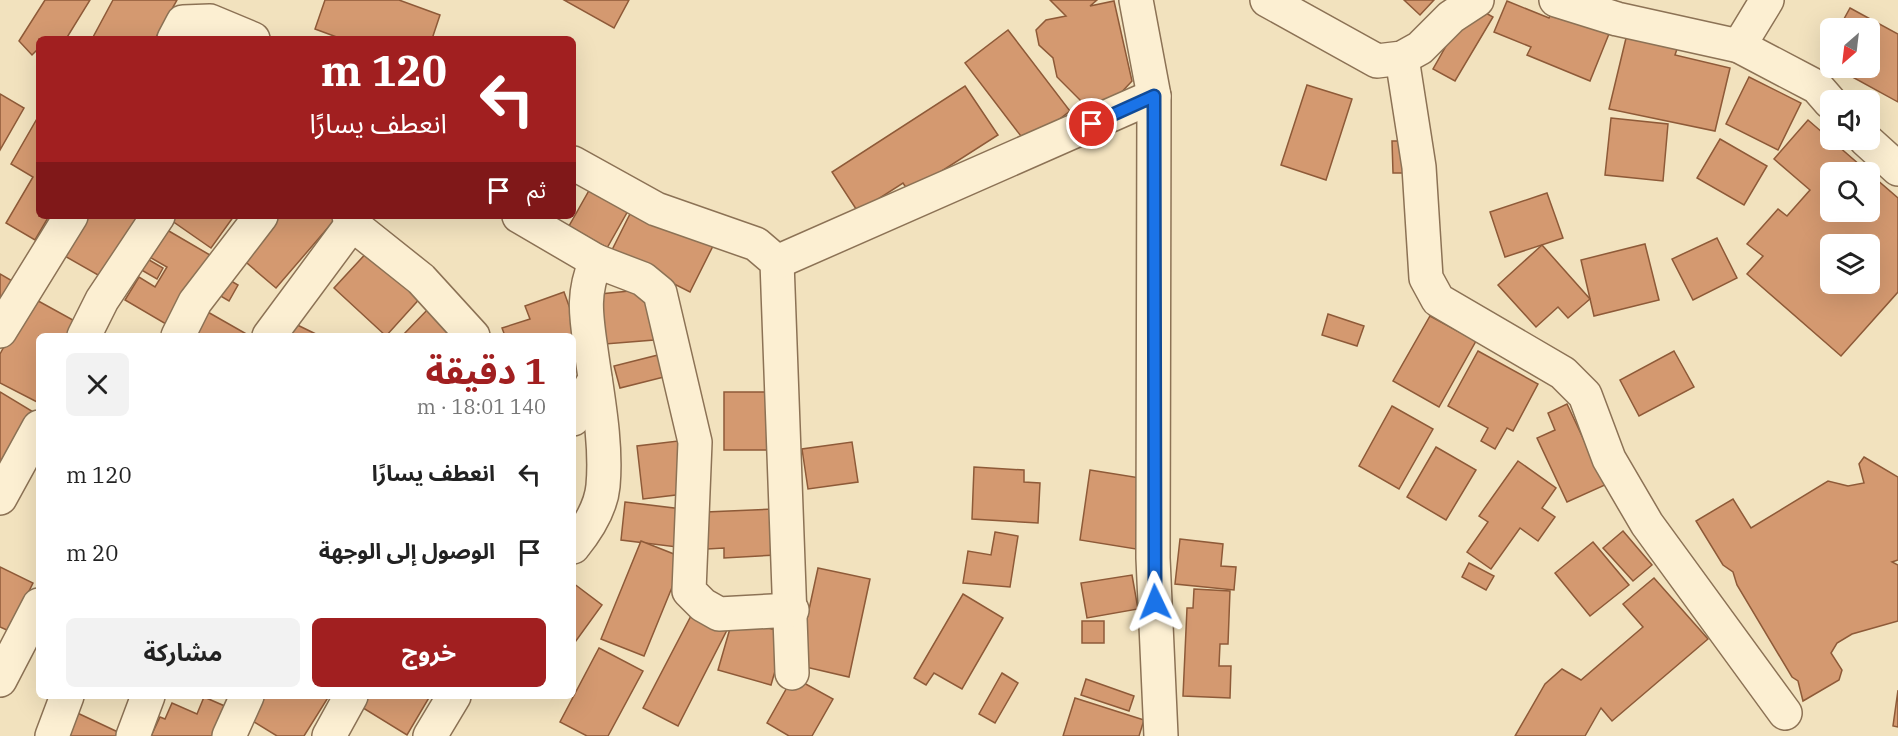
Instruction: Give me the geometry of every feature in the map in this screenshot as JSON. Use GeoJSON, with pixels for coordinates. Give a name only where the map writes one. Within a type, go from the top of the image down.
{"type":"FeatureCollection","features":[{"type":"Feature","properties":{"kind":"street"},"geometry":{"type":"LineString","coordinates":[[1136,0],[1154,96],[1153,558],[1161,736]]}},
{"type":"Feature","properties":{"kind":"street"},"geometry":{"type":"LineString","coordinates":[[1267,0],[1377,61],[1402,58],[1420,48],[1451,17],[1478,0]]}},
{"type":"Feature","properties":{"kind":"street"},"geometry":{"type":"LineString","coordinates":[[1556,0],[1617,19],[1739,46],[1820,90]]}},
{"type":"Feature","properties":{"kind":"street"},"geometry":{"type":"LineString","coordinates":[[1739,46],[1767,0]]}},
{"type":"Feature","properties":{"kind":"street"},"geometry":{"type":"LineString","coordinates":[[176,36],[183,22],[210,21],[246,36]]}},
{"type":"Feature","properties":{"kind":"street"},"geometry":{"type":"LineString","coordinates":[[1402,58],[1419,167],[1426,279],[1438,300],[1563,374],[1585,395],[1609,459],[1647,524],[1785,712]]}},
{"type":"Feature","properties":{"kind":"street"},"geometry":{"type":"LineString","coordinates":[[777,262],[1154,96]]}},
{"type":"Feature","properties":{"kind":"street"},"geometry":{"type":"LineString","coordinates":[[1877,150],[1898,169]]}},
{"type":"Feature","properties":{"kind":"street"},"geometry":{"type":"LineString","coordinates":[[576,165],[656,209],[756,244],[777,262],[792,610],[792,674]]}},
{"type":"Feature","properties":{"kind":"street"},"geometry":{"type":"LineString","coordinates":[[0,331],[68,219]]}},
{"type":"Feature","properties":{"kind":"street"},"geometry":{"type":"LineString","coordinates":[[86,333],[102,300],[156,219]]}},
{"type":"Feature","properties":{"kind":"street"},"geometry":{"type":"LineString","coordinates":[[180,333],[195,302],[259,219]]}},
{"type":"Feature","properties":{"kind":"street"},"geometry":{"type":"LineString","coordinates":[[524,219],[596,261],[643,279],[660,293],[695,442],[689,591],[703,605],[720,614],[792,610]]}},
{"type":"Feature","properties":{"kind":"street"},"geometry":{"type":"LineString","coordinates":[[271,333],[351,220],[421,279],[470,333]]}},
{"type":"Feature","properties":{"kind":"street"},"geometry":{"type":"LineString","coordinates":[[576,543],[588,529],[603,488],[601,420],[585,308],[586,283],[596,261]]}},
{"type":"Feature","properties":{"kind":"street"},"geometry":{"type":"LineString","coordinates":[[576,414],[595,380]]}},
{"type":"Feature","properties":{"kind":"street"},"geometry":{"type":"LineString","coordinates":[[0,498],[36,433]]}},
{"type":"Feature","properties":{"kind":"street"},"geometry":{"type":"LineString","coordinates":[[0,680],[36,611]]}},
{"type":"Feature","properties":{"kind":"street"},"geometry":{"type":"LineString","coordinates":[[52,736],[66,699]]}},
{"type":"Feature","properties":{"kind":"street"},"geometry":{"type":"LineString","coordinates":[[228,736],[246,699]]}},
{"type":"Feature","properties":{"kind":"street"},"geometry":{"type":"LineString","coordinates":[[329,736],[349,699]]}},
{"type":"Feature","properties":{"kind":"street"},"geometry":{"type":"LineString","coordinates":[[430,736],[451,699]]}},
{"type":"Feature","properties":{"kind":"building"},"geometry":{"type":"Polygon","coordinates":[[[45,0],[90,0],[68,36],[36,36],[36,51],[32,55],[19,41],[45,0]]]}},
{"type":"Feature","properties":{"kind":"building"},"geometry":{"type":"Polygon","coordinates":[[[113,0],[177,0],[157,36],[94,36],[113,0]]]}},
{"type":"Feature","properties":{"kind":"building"},"geometry":{"type":"Polygon","coordinates":[[[325,0],[399,0],[440,15],[433,36],[334,36],[315,29],[325,0]]]}},
{"type":"Feature","properties":{"kind":"building"},"geometry":{"type":"Polygon","coordinates":[[[564,0],[629,0],[614,28],[564,0]]]}},
{"type":"Feature","properties":{"kind":"building"},"geometry":{"type":"Polygon","coordinates":[[[1050,0],[1097,0],[1090,6],[1114,1],[1132,81],[1116,98],[1085,105],[1057,77],[1053,58],[1039,45],[1036,30],[1046,20],[1066,16],[1050,0]]]}},
{"type":"Feature","properties":{"kind":"building"},"geometry":{"type":"Polygon","coordinates":[[[1404,0],[1434,0],[1420,15],[1404,0]]]}},
{"type":"Feature","properties":{"kind":"building"},"geometry":{"type":"Polygon","coordinates":[[[1507,1],[1549,18],[1554,6],[1611,29],[1590,81],[1527,55],[1531,47],[1494,32],[1507,1]]]}},
{"type":"Feature","properties":{"kind":"building"},"geometry":{"type":"Polygon","coordinates":[[[1470,4],[1493,17],[1455,81],[1433,69],[1470,4]]]}},
{"type":"Feature","properties":{"kind":"building"},"geometry":{"type":"Polygon","coordinates":[[[1850,8],[1868,18],[1844,18],[1850,8]]]}},
{"type":"Feature","properties":{"kind":"building"},"geometry":{"type":"Polygon","coordinates":[[[1880,24],[1898,34],[1898,102],[1880,90],[1854,78],[1880,78],[1880,24]]]}},
{"type":"Feature","properties":{"kind":"building"},"geometry":{"type":"Polygon","coordinates":[[[1008,30],[1070,111],[1027,144],[965,63],[1008,30]]]}},
{"type":"Feature","properties":{"kind":"building"},"geometry":{"type":"Polygon","coordinates":[[[1627,34],[1678,46],[1675,55],[1730,68],[1715,131],[1609,109],[1627,34]]]}},
{"type":"Feature","properties":{"kind":"building"},"geometry":{"type":"Polygon","coordinates":[[[1749,77],[1801,103],[1778,150],[1726,124],[1749,77]]]}},
{"type":"Feature","properties":{"kind":"building"},"geometry":{"type":"Polygon","coordinates":[[[1307,85],[1352,99],[1326,180],[1281,165],[1307,85]]]}},
{"type":"Feature","properties":{"kind":"building"},"geometry":{"type":"Polygon","coordinates":[[[965,86],[998,135],[909,192],[903,183],[858,212],[832,172],[965,86]]]}},
{"type":"Feature","properties":{"kind":"building"},"geometry":{"type":"Polygon","coordinates":[[[0,94],[24,108],[0,150],[0,94]]]}},
{"type":"Feature","properties":{"kind":"building"},"geometry":{"type":"Polygon","coordinates":[[[1611,118],[1668,124],[1663,181],[1605,175],[1611,118]]]}},
{"type":"Feature","properties":{"kind":"building"},"geometry":{"type":"Polygon","coordinates":[[[36,120],[36,219],[47,219],[35,240],[6,223],[33,177],[11,164],[36,120]]]}},
{"type":"Feature","properties":{"kind":"building"},"geometry":{"type":"Polygon","coordinates":[[[1808,120],[1820,130],[1820,150],[1843,150],[1856,162],[1820,162],[1820,222],[1880,222],[1880,182],[1898,198],[1898,292],[1841,356],[1747,274],[1763,256],[1747,244],[1778,209],[1787,216],[1810,190],[1774,159],[1808,120]]]}},
{"type":"Feature","properties":{"kind":"building"},"geometry":{"type":"Polygon","coordinates":[[[1720,139],[1767,166],[1744,205],[1697,178],[1720,139]]]}},
{"type":"Feature","properties":{"kind":"building"},"geometry":{"type":"Polygon","coordinates":[[[1392,141],[1408,141],[1409,173],[1393,173],[1392,141]]]}},
{"type":"Feature","properties":{"kind":"building"},"geometry":{"type":"Polygon","coordinates":[[[591,187],[629,209],[607,248],[569,226],[573,219],[576,219],[576,214],[591,187]]]}},
{"type":"Feature","properties":{"kind":"building"},"geometry":{"type":"Polygon","coordinates":[[[1547,193],[1563,238],[1505,257],[1490,212],[1547,193]]]}},
{"type":"Feature","properties":{"kind":"building"},"geometry":{"type":"Polygon","coordinates":[[[637,200],[716,240],[690,292],[611,252],[637,200]]]}},
{"type":"Feature","properties":{"kind":"building"},"geometry":{"type":"Polygon","coordinates":[[[74,219],[139,219],[105,279],[56,251],[74,219]]]}},
{"type":"Feature","properties":{"kind":"building"},"geometry":{"type":"Polygon","coordinates":[[[169,219],[232,219],[211,248],[169,219]]]}},
{"type":"Feature","properties":{"kind":"building"},"geometry":{"type":"Polygon","coordinates":[[[274,219],[335,219],[276,288],[241,258],[274,219]]]}},
{"type":"Feature","properties":{"kind":"building"},"geometry":{"type":"Polygon","coordinates":[[[162,227],[210,255],[171,327],[125,300],[139,277],[155,287],[167,267],[146,255],[162,227]]]}},
{"type":"Feature","properties":{"kind":"building"},"geometry":{"type":"Polygon","coordinates":[[[1717,238],[1737,278],[1693,300],[1672,259],[1717,238]]]}},
{"type":"Feature","properties":{"kind":"building"},"geometry":{"type":"Polygon","coordinates":[[[1645,244],[1659,300],[1594,316],[1581,260],[1645,244]]]}},
{"type":"Feature","properties":{"kind":"building"},"geometry":{"type":"Polygon","coordinates":[[[1542,245],[1590,299],[1568,318],[1558,307],[1536,327],[1498,285],[1542,245]]]}},
{"type":"Feature","properties":{"kind":"building"},"geometry":{"type":"Polygon","coordinates":[[[371,248],[423,295],[389,333],[383,333],[334,288],[371,248]]]}},
{"type":"Feature","properties":{"kind":"building"},"geometry":{"type":"Polygon","coordinates":[[[144,257],[163,268],[157,279],[138,268],[144,257]]]}},
{"type":"Feature","properties":{"kind":"building"},"geometry":{"type":"Polygon","coordinates":[[[0,274],[14,282],[0,306],[0,274]]]}},
{"type":"Feature","properties":{"kind":"building"},"geometry":{"type":"Polygon","coordinates":[[[221,275],[238,285],[229,301],[212,291],[221,275]]]}},
{"type":"Feature","properties":{"kind":"building"},"geometry":{"type":"Polygon","coordinates":[[[649,289],[654,340],[605,344],[600,294],[649,289]]]}},
{"type":"Feature","properties":{"kind":"building"},"geometry":{"type":"Polygon","coordinates":[[[564,292],[582,342],[576,343],[576,333],[504,333],[502,328],[530,319],[525,306],[564,292]]]}},
{"type":"Feature","properties":{"kind":"building"},"geometry":{"type":"Polygon","coordinates":[[[31,297],[82,325],[78,333],[36,333],[36,401],[0,383],[0,354],[31,297]]]}},
{"type":"Feature","properties":{"kind":"building"},"geometry":{"type":"Polygon","coordinates":[[[431,306],[458,333],[405,333],[431,306]]]}},
{"type":"Feature","properties":{"kind":"building"},"geometry":{"type":"Polygon","coordinates":[[[206,311],[245,333],[195,333],[206,311]]]}},
{"type":"Feature","properties":{"kind":"building"},"geometry":{"type":"Polygon","coordinates":[[[1328,314],[1364,326],[1357,346],[1322,335],[1328,314]]]}},
{"type":"Feature","properties":{"kind":"building"},"geometry":{"type":"Polygon","coordinates":[[[1430,316],[1476,341],[1439,407],[1393,381],[1430,316]]]}},
{"type":"Feature","properties":{"kind":"building"},"geometry":{"type":"Polygon","coordinates":[[[285,319],[314,333],[278,333],[285,319]]]}},
{"type":"Feature","properties":{"kind":"building"},"geometry":{"type":"Polygon","coordinates":[[[1478,351],[1538,384],[1513,431],[1507,428],[1495,449],[1481,441],[1488,428],[1448,406],[1478,351]]]}},
{"type":"Feature","properties":{"kind":"building"},"geometry":{"type":"Polygon","coordinates":[[[1674,351],[1694,387],[1639,416],[1620,380],[1674,351]]]}},
{"type":"Feature","properties":{"kind":"building"},"geometry":{"type":"Polygon","coordinates":[[[662,354],[668,376],[620,388],[614,366],[662,354]]]}},
{"type":"Feature","properties":{"kind":"building"},"geometry":{"type":"Polygon","coordinates":[[[0,392],[35,413],[0,473],[0,392]]]}},
{"type":"Feature","properties":{"kind":"building"},"geometry":{"type":"Polygon","coordinates":[[[724,392],[777,392],[778,450],[724,450],[724,392]]]}},
{"type":"Feature","properties":{"kind":"building"},"geometry":{"type":"Polygon","coordinates":[[[1567,404],[1605,485],[1567,502],[1537,438],[1555,430],[1548,413],[1567,404]]]}},
{"type":"Feature","properties":{"kind":"building"},"geometry":{"type":"Polygon","coordinates":[[[1392,406],[1433,429],[1399,489],[1359,466],[1392,406]]]}},
{"type":"Feature","properties":{"kind":"building"},"geometry":{"type":"Polygon","coordinates":[[[678,441],[684,494],[643,499],[637,446],[678,441]]]}},
{"type":"Feature","properties":{"kind":"building"},"geometry":{"type":"Polygon","coordinates":[[[852,442],[858,482],[808,489],[802,449],[852,442]]]}},
{"type":"Feature","properties":{"kind":"building"},"geometry":{"type":"Polygon","coordinates":[[[1436,447],[1476,470],[1446,520],[1407,497],[1436,447]]]}},
{"type":"Feature","properties":{"kind":"building"},"geometry":{"type":"Polygon","coordinates":[[[1864,457],[1898,477],[1898,560],[1892,562],[1898,565],[1898,621],[1852,634],[1837,643],[1831,653],[1842,670],[1839,680],[1803,701],[1798,681],[1792,677],[1737,585],[1733,572],[1723,565],[1696,521],[1733,499],[1751,528],[1828,481],[1848,486],[1864,483],[1859,464],[1864,457]]]}},
{"type":"Feature","properties":{"kind":"building"},"geometry":{"type":"Polygon","coordinates":[[[1518,461],[1556,488],[1542,508],[1555,517],[1538,541],[1520,528],[1491,569],[1467,552],[1488,522],[1479,516],[1518,461]]]}},
{"type":"Feature","properties":{"kind":"building"},"geometry":{"type":"Polygon","coordinates":[[[974,467],[1024,470],[1024,482],[1040,483],[1038,523],[972,519],[974,467]]]}},
{"type":"Feature","properties":{"kind":"building"},"geometry":{"type":"Polygon","coordinates":[[[1090,470],[1153,480],[1142,550],[1080,540],[1090,470]]]}},
{"type":"Feature","properties":{"kind":"building"},"geometry":{"type":"Polygon","coordinates":[[[625,502],[682,509],[677,547],[621,540],[625,502]]]}},
{"type":"Feature","properties":{"kind":"building"},"geometry":{"type":"Polygon","coordinates":[[[773,509],[776,555],[724,558],[724,548],[707,549],[706,512],[773,509]]]}},
{"type":"Feature","properties":{"kind":"building"},"geometry":{"type":"Polygon","coordinates":[[[1623,531],[1652,565],[1633,581],[1603,548],[1623,531]]]}},
{"type":"Feature","properties":{"kind":"building"},"geometry":{"type":"Polygon","coordinates":[[[995,532],[1018,536],[1010,587],[963,583],[968,551],[991,555],[995,532]]]}},
{"type":"Feature","properties":{"kind":"building"},"geometry":{"type":"Polygon","coordinates":[[[1180,539],[1223,544],[1221,566],[1236,567],[1234,590],[1175,584],[1180,539]]]}},
{"type":"Feature","properties":{"kind":"building"},"geometry":{"type":"Polygon","coordinates":[[[641,541],[684,558],[644,656],[601,639],[641,541]]]}},
{"type":"Feature","properties":{"kind":"building"},"geometry":{"type":"Polygon","coordinates":[[[1593,542],[1629,585],[1590,616],[1555,573],[1593,542]]]}},
{"type":"Feature","properties":{"kind":"building"},"geometry":{"type":"Polygon","coordinates":[[[1469,563],[1494,576],[1486,590],[1462,577],[1469,563]]]}},
{"type":"Feature","properties":{"kind":"building"},"geometry":{"type":"Polygon","coordinates":[[[0,567],[33,583],[9,631],[0,627],[0,567]]]}},
{"type":"Feature","properties":{"kind":"building"},"geometry":{"type":"Polygon","coordinates":[[[818,568],[870,579],[849,677],[797,665],[818,568]]]}},
{"type":"Feature","properties":{"kind":"building"},"geometry":{"type":"Polygon","coordinates":[[[1132,575],[1138,609],[1087,618],[1081,583],[1132,575]]]}},
{"type":"Feature","properties":{"kind":"building"},"geometry":{"type":"Polygon","coordinates":[[[1654,578],[1708,639],[1612,721],[1601,708],[1585,736],[1515,736],[1545,684],[1562,669],[1581,680],[1643,627],[1623,604],[1654,578]]]}},
{"type":"Feature","properties":{"kind":"building"},"geometry":{"type":"Polygon","coordinates":[[[576,585],[602,605],[576,641],[576,585]]]}},
{"type":"Feature","properties":{"kind":"building"},"geometry":{"type":"Polygon","coordinates":[[[1194,589],[1230,591],[1228,644],[1220,644],[1219,666],[1231,666],[1230,698],[1183,696],[1187,608],[1193,608],[1194,589]]]}},
{"type":"Feature","properties":{"kind":"building"},"geometry":{"type":"Polygon","coordinates":[[[963,594],[1003,618],[962,689],[934,673],[926,685],[914,678],[963,594]]]}},
{"type":"Feature","properties":{"kind":"building"},"geometry":{"type":"Polygon","coordinates":[[[693,612],[727,630],[678,726],[643,708],[693,612]]]}},
{"type":"Feature","properties":{"kind":"building"},"geometry":{"type":"Polygon","coordinates":[[[733,618],[786,633],[771,685],[718,670],[733,618]]]}},
{"type":"Feature","properties":{"kind":"building"},"geometry":{"type":"Polygon","coordinates":[[[1082,621],[1104,621],[1104,643],[1082,643],[1082,621]]]}},
{"type":"Feature","properties":{"kind":"building"},"geometry":{"type":"Polygon","coordinates":[[[599,648],[643,671],[608,736],[587,736],[560,722],[572,699],[576,699],[576,692],[599,648]]]}},
{"type":"Feature","properties":{"kind":"building"},"geometry":{"type":"Polygon","coordinates":[[[1002,673],[1018,683],[995,723],[979,714],[1002,673]]]}},
{"type":"Feature","properties":{"kind":"building"},"geometry":{"type":"Polygon","coordinates":[[[793,677],[833,699],[812,736],[789,736],[767,723],[793,677]]]}},
{"type":"Feature","properties":{"kind":"building"},"geometry":{"type":"Polygon","coordinates":[[[1086,679],[1134,696],[1129,711],[1081,695],[1086,679]]]}},
{"type":"Feature","properties":{"kind":"building"},"geometry":{"type":"Polygon","coordinates":[[[1898,690],[1898,727],[1893,726],[1898,690]]]}},
{"type":"Feature","properties":{"kind":"building"},"geometry":{"type":"Polygon","coordinates":[[[1075,698],[1144,720],[1139,736],[1063,736],[1075,698]]]}},
{"type":"Feature","properties":{"kind":"building"},"geometry":{"type":"Polygon","coordinates":[[[203,699],[227,707],[214,736],[151,736],[160,717],[165,719],[172,703],[197,714],[203,699]]]}},
{"type":"Feature","properties":{"kind":"building"},"geometry":{"type":"Polygon","coordinates":[[[263,699],[327,699],[304,736],[277,736],[251,720],[263,699]]]}},
{"type":"Feature","properties":{"kind":"building"},"geometry":{"type":"Polygon","coordinates":[[[357,699],[428,699],[407,735],[355,703],[357,699]]]}},
{"type":"Feature","properties":{"kind":"building"},"geometry":{"type":"Polygon","coordinates":[[[71,710],[120,733],[119,736],[59,736],[71,710]]]}},
{"type":"Feature","properties":{"kind":"route"},"geometry":{"type":"LineString","coordinates":[[1092,124],[1154,96],[1153,558],[1155,602]]}}]}
